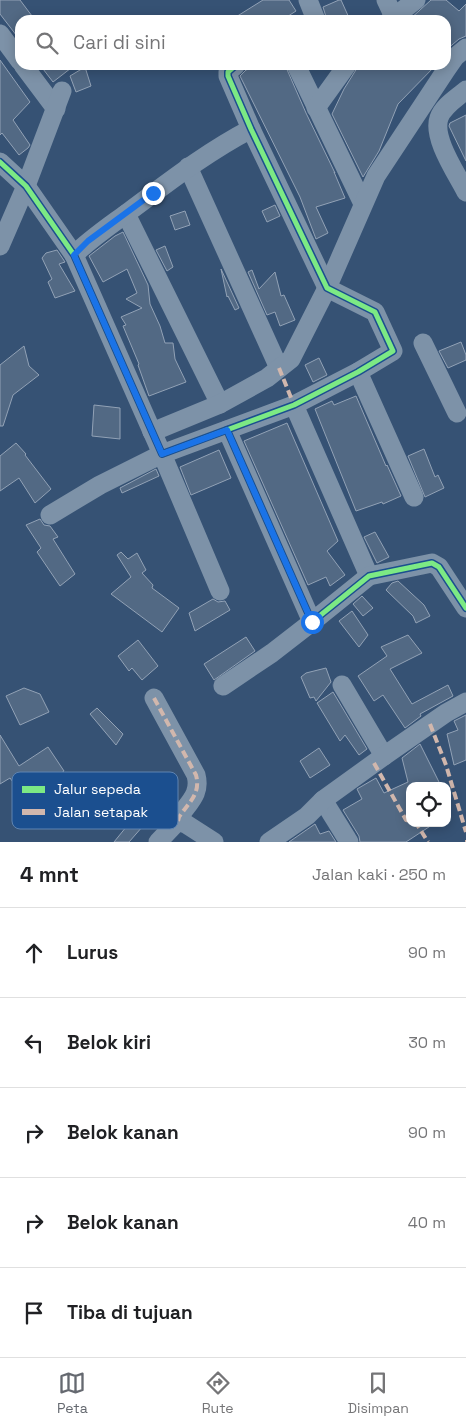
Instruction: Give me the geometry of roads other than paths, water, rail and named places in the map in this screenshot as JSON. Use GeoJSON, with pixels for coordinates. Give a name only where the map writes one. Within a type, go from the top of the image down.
{"type":"FeatureCollection","features":[{"type":"Feature","properties":{"kind":"street"},"geometry":{"type":"LineString","coordinates":[[308,0],[313,15]]}},
{"type":"Feature","properties":{"kind":"street"},"geometry":{"type":"LineString","coordinates":[[390,12],[416,0]]}},
{"type":"Feature","properties":{"kind":"street"},"geometry":{"type":"LineString","coordinates":[[0,34],[15,54]]}},
{"type":"Feature","properties":{"kind":"street"},"geometry":{"type":"LineString","coordinates":[[451,62],[455,56],[466,48]]}},
{"type":"Feature","properties":{"kind":"street"},"geometry":{"type":"LineString","coordinates":[[0,246],[26,186],[59,100],[28,70]]}},
{"type":"Feature","properties":{"kind":"street"},"geometry":{"type":"LineString","coordinates":[[230,70],[228,76],[251,129],[327,288],[375,312],[393,351]]}},
{"type":"Feature","properties":{"kind":"street"},"geometry":{"type":"LineString","coordinates":[[298,70],[364,204]]}},
{"type":"Feature","properties":{"kind":"street"},"geometry":{"type":"LineString","coordinates":[[316,108],[339,70]]}},
{"type":"Feature","properties":{"kind":"street"},"geometry":{"type":"LineString","coordinates":[[152,432],[220,404],[267,378],[291,359],[327,288],[376,176],[446,70]]}},
{"type":"Feature","properties":{"kind":"street"},"geometry":{"type":"LineString","coordinates":[[466,90],[448,105],[439,117],[437,128],[440,141],[466,192]]}},
{"type":"Feature","properties":{"kind":"street"},"geometry":{"type":"LineString","coordinates":[[74,255],[88,241],[188,167],[251,129]]}},
{"type":"Feature","properties":{"kind":"street"},"geometry":{"type":"LineString","coordinates":[[0,162],[26,186],[74,255],[220,591]]}},
{"type":"Feature","properties":{"kind":"street"},"geometry":{"type":"LineString","coordinates":[[188,167],[279,368]]}},
{"type":"Feature","properties":{"kind":"street"},"geometry":{"type":"LineString","coordinates":[[126,214],[220,404]]}},
{"type":"Feature","properties":{"kind":"street"},"geometry":{"type":"LineString","coordinates":[[50,515],[100,485],[162,454],[294,404],[358,372],[393,351],[428,342],[457,413]]}},
{"type":"Feature","properties":{"kind":"street"},"geometry":{"type":"LineString","coordinates":[[358,372],[414,497]]}},
{"type":"Feature","properties":{"kind":"street"},"geometry":{"type":"LineString","coordinates":[[294,404],[369,576]]}},
{"type":"Feature","properties":{"kind":"street"},"geometry":{"type":"LineString","coordinates":[[227,430],[312,622]]}},
{"type":"Feature","properties":{"kind":"street"},"geometry":{"type":"LineString","coordinates":[[223,686],[272,653],[369,576],[432,563],[439,567],[466,608]]}},
{"type":"Feature","properties":{"kind":"street"},"geometry":{"type":"LineString","coordinates":[[342,685],[384,756]]}},
{"type":"Feature","properties":{"kind":"street"},"geometry":{"type":"LineString","coordinates":[[154,698],[196,775],[198,785],[196,795],[183,811],[178,821],[214,842]]}},
{"type":"Feature","properties":{"kind":"street"},"geometry":{"type":"LineString","coordinates":[[269,842],[307,816],[323,800],[384,756],[446,713],[466,702]]}},
{"type":"Feature","properties":{"kind":"street"},"geometry":{"type":"LineString","coordinates":[[323,800],[349,842]]}},
{"type":"Feature","properties":{"kind":"street"},"geometry":{"type":"LineString","coordinates":[[158,842],[170,829]]}}]}
